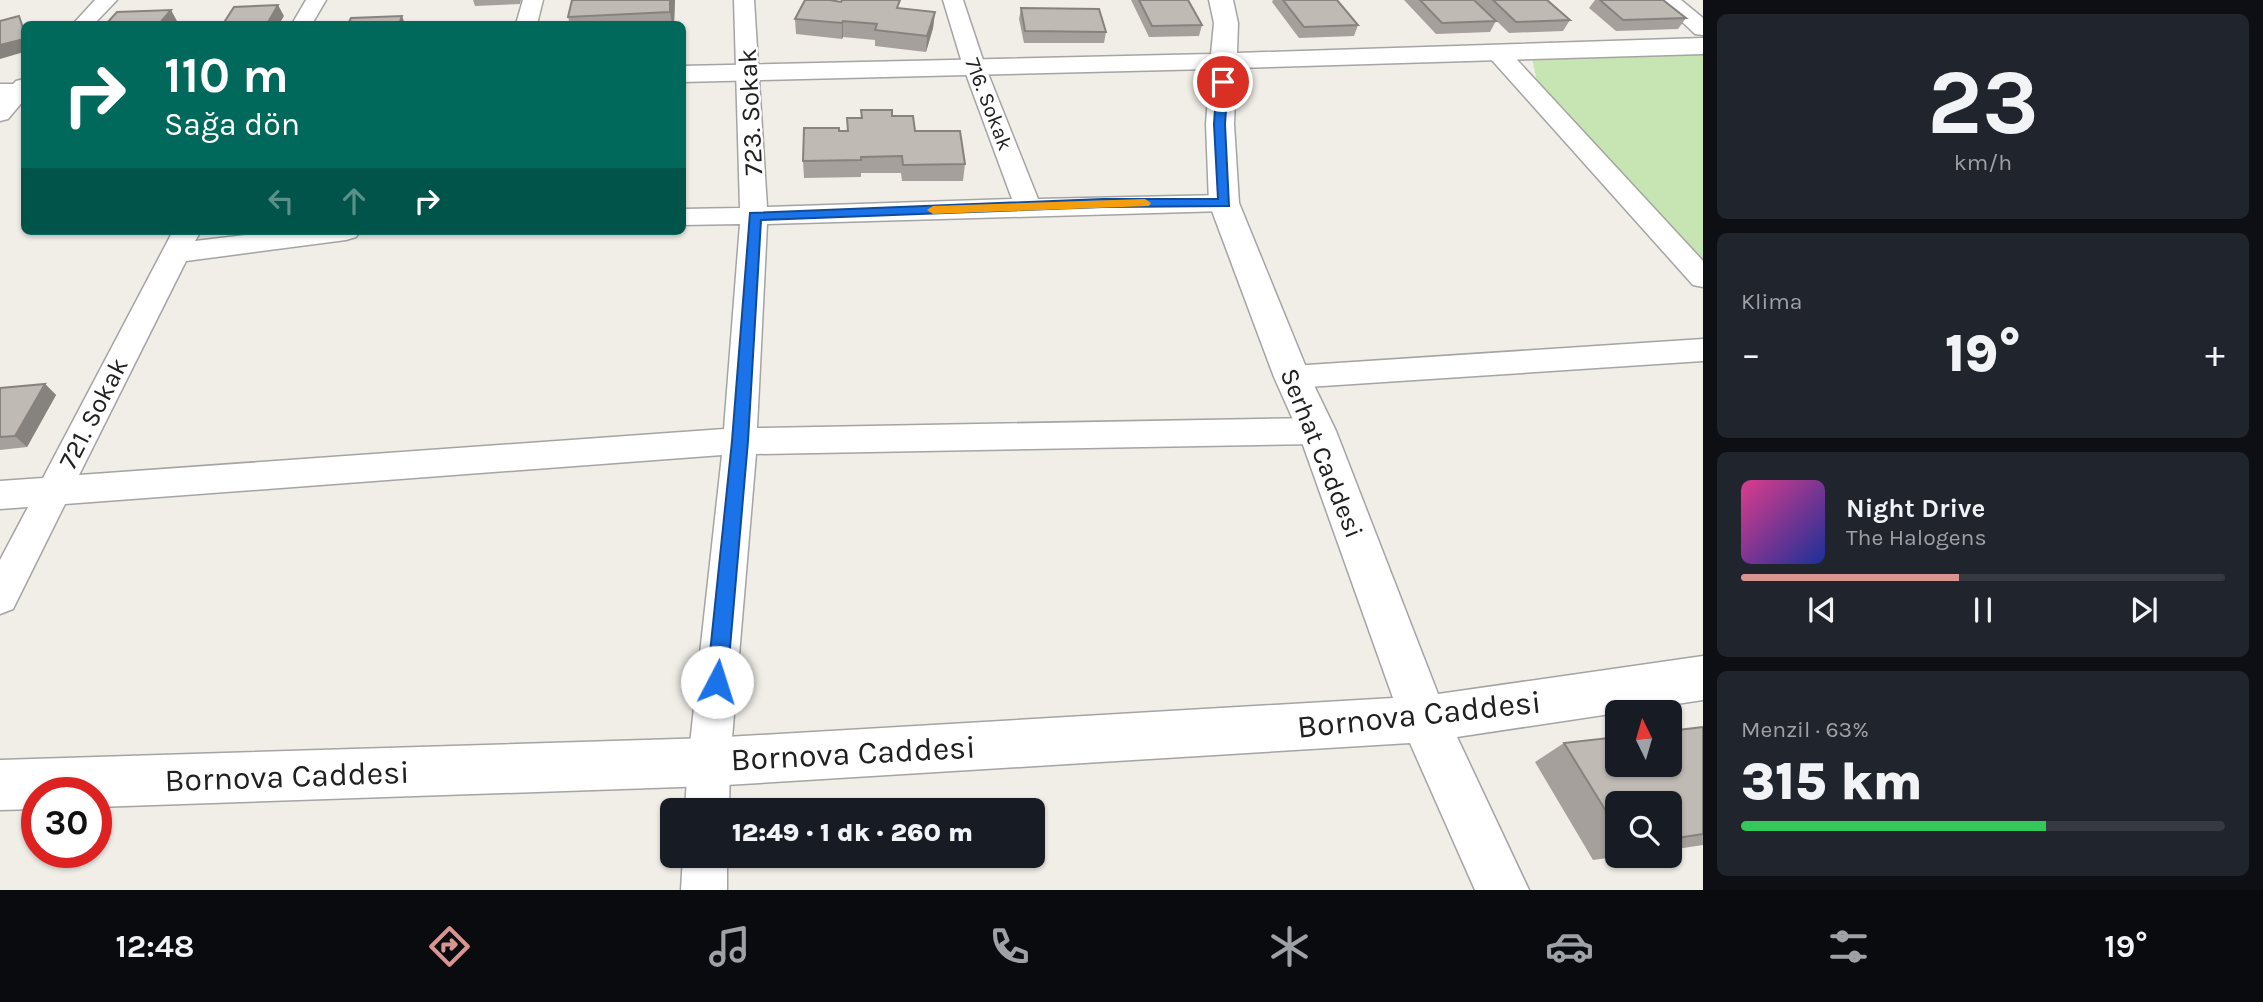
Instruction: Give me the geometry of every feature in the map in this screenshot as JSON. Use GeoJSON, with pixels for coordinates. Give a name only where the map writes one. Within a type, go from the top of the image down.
{"type":"FeatureCollection","features":[{"type":"Feature","properties":{"kind":"street"},"geometry":{"type":"LineString","coordinates":[[86,21],[107,0]]}},
{"type":"Feature","properties":{"kind":"street"},"geometry":{"type":"LineString","coordinates":[[304,21],[316,0]]}},
{"type":"Feature","properties":{"kind":"street"},"geometry":{"type":"LineString","coordinates":[[528,21],[533,0]]}},
{"type":"Feature","properties":{"kind":"street","name":"723. Sokak"},"geometry":{"type":"LineString","coordinates":[[708,798],[740,441],[754,216],[744,0]]}},
{"type":"Feature","properties":{"kind":"street","name":"716. Sokak"},"geometry":{"type":"LineString","coordinates":[[953,0],[974,66],[1028,206]]}},
{"type":"Feature","properties":{"kind":"street","name":"Serhat Caddesi"},"geometry":{"type":"LineString","coordinates":[[1221,0],[1226,23],[1220,124],[1224,203],[1292,377],[1317,431],[1424,719],[1502,890]]}},
{"type":"Feature","properties":{"kind":"street"},"geometry":{"type":"LineString","coordinates":[[1668,0],[1703,29]]}},
{"type":"Feature","properties":{"kind":"street"},"geometry":{"type":"LineString","coordinates":[[686,74],[1703,46]]}},
{"type":"Feature","properties":{"kind":"street"},"geometry":{"type":"LineString","coordinates":[[1498,53],[1703,278]]}},
{"type":"Feature","properties":{"kind":"street"},"geometry":{"type":"LineString","coordinates":[[0,114],[17,90]]}},
{"type":"Feature","properties":{"kind":"street"},"geometry":{"type":"LineString","coordinates":[[686,217],[1224,203]]}},
{"type":"Feature","properties":{"kind":"street"},"geometry":{"type":"LineString","coordinates":[[181,242],[286,235]]}},
{"type":"Feature","properties":{"kind":"street","name":"721. Sokak"},"geometry":{"type":"LineString","coordinates":[[0,597],[181,242]]}},
{"type":"Feature","properties":{"kind":"street"},"geometry":{"type":"LineString","coordinates":[[1292,377],[1703,350]]}},
{"type":"Feature","properties":{"kind":"street"},"geometry":{"type":"LineString","coordinates":[[0,495],[740,441],[1317,431]]}},
{"type":"Feature","properties":{"kind":"street","name":"Bornova Caddesi"},"geometry":{"type":"LineString","coordinates":[[0,785],[709,762],[1424,719],[1703,678]]}},
{"type":"Feature","properties":{"kind":"street"},"geometry":{"type":"LineString","coordinates":[[704,890],[705,868]]}},
{"type":"Feature","properties":{"kind":"green space"},"geometry":{"type":"Polygon","coordinates":[[[1703,50],[1703,259],[1564,116],[1568,112],[1537,82],[1532,58],[1703,50]]]}},
{"type":"Feature","properties":{"kind":"building"},"geometry":{"type":"Polygon","coordinates":[[[572,0],[670,0],[670,12],[568,17],[572,0]]]}},
{"type":"Feature","properties":{"kind":"building"},"geometry":{"type":"Polygon","coordinates":[[[805,0],[900,0],[897,8],[935,12],[927,36],[875,30],[877,24],[795,19],[805,0]]]}},
{"type":"Feature","properties":{"kind":"building"},"geometry":{"type":"Polygon","coordinates":[[[1139,0],[1188,0],[1202,25],[1152,26],[1139,0]]]}},
{"type":"Feature","properties":{"kind":"building"},"geometry":{"type":"Polygon","coordinates":[[[1283,0],[1337,0],[1358,25],[1304,27],[1283,0]]]}},
{"type":"Feature","properties":{"kind":"building"},"geometry":{"type":"Polygon","coordinates":[[[1420,0],[1474,0],[1496,21],[1442,23],[1420,0]]]}},
{"type":"Feature","properties":{"kind":"building"},"geometry":{"type":"Polygon","coordinates":[[[1493,0],[1547,0],[1570,20],[1516,22],[1493,0]]]}},
{"type":"Feature","properties":{"kind":"building"},"geometry":{"type":"Polygon","coordinates":[[[1600,0],[1663,0],[1686,18],[1623,20],[1600,0]]]}},
{"type":"Feature","properties":{"kind":"building"},"geometry":{"type":"Polygon","coordinates":[[[278,5],[269,21],[225,21],[234,7],[278,5]]]}},
{"type":"Feature","properties":{"kind":"building"},"geometry":{"type":"Polygon","coordinates":[[[1021,8],[1099,9],[1106,32],[1025,31],[1021,8]]]}},
{"type":"Feature","properties":{"kind":"building"},"geometry":{"type":"Polygon","coordinates":[[[171,10],[162,21],[109,21],[117,12],[171,10]]]}},
{"type":"Feature","properties":{"kind":"building"},"geometry":{"type":"Polygon","coordinates":[[[19,16],[21,40],[0,45],[0,21],[19,16]]]}},
{"type":"Feature","properties":{"kind":"building"},"geometry":{"type":"Polygon","coordinates":[[[402,16],[400,21],[350,21],[351,18],[402,16]]]}},
{"type":"Feature","properties":{"kind":"building"},"geometry":{"type":"Polygon","coordinates":[[[861,110],[892,110],[892,116],[913,116],[915,131],[960,131],[965,164],[903,165],[902,156],[803,161],[804,128],[839,128],[839,131],[848,131],[847,118],[862,118],[861,110]]]}},
{"type":"Feature","properties":{"kind":"building"},"geometry":{"type":"Polygon","coordinates":[[[45,384],[15,436],[0,437],[0,388],[45,384]]]}},
{"type":"Feature","properties":{"kind":"building"},"geometry":{"type":"Polygon","coordinates":[[[1703,727],[1703,834],[1682,837],[1682,791],[1605,791],[1605,810],[1564,743],[1605,738],[1605,777],[1682,777],[1682,730],[1703,727]]]}},
{"type":"Feature","properties":{"kind":"slow traffic"},"geometry":{"type":"LineString","coordinates":[[933,210],[1145,203]]}},
{"type":"Feature","properties":{"kind":"route"},"geometry":{"type":"LineString","coordinates":[[717,682],[740,441],[754,216],[1103,203],[1224,203],[1220,124],[1223,82]]}}]}
